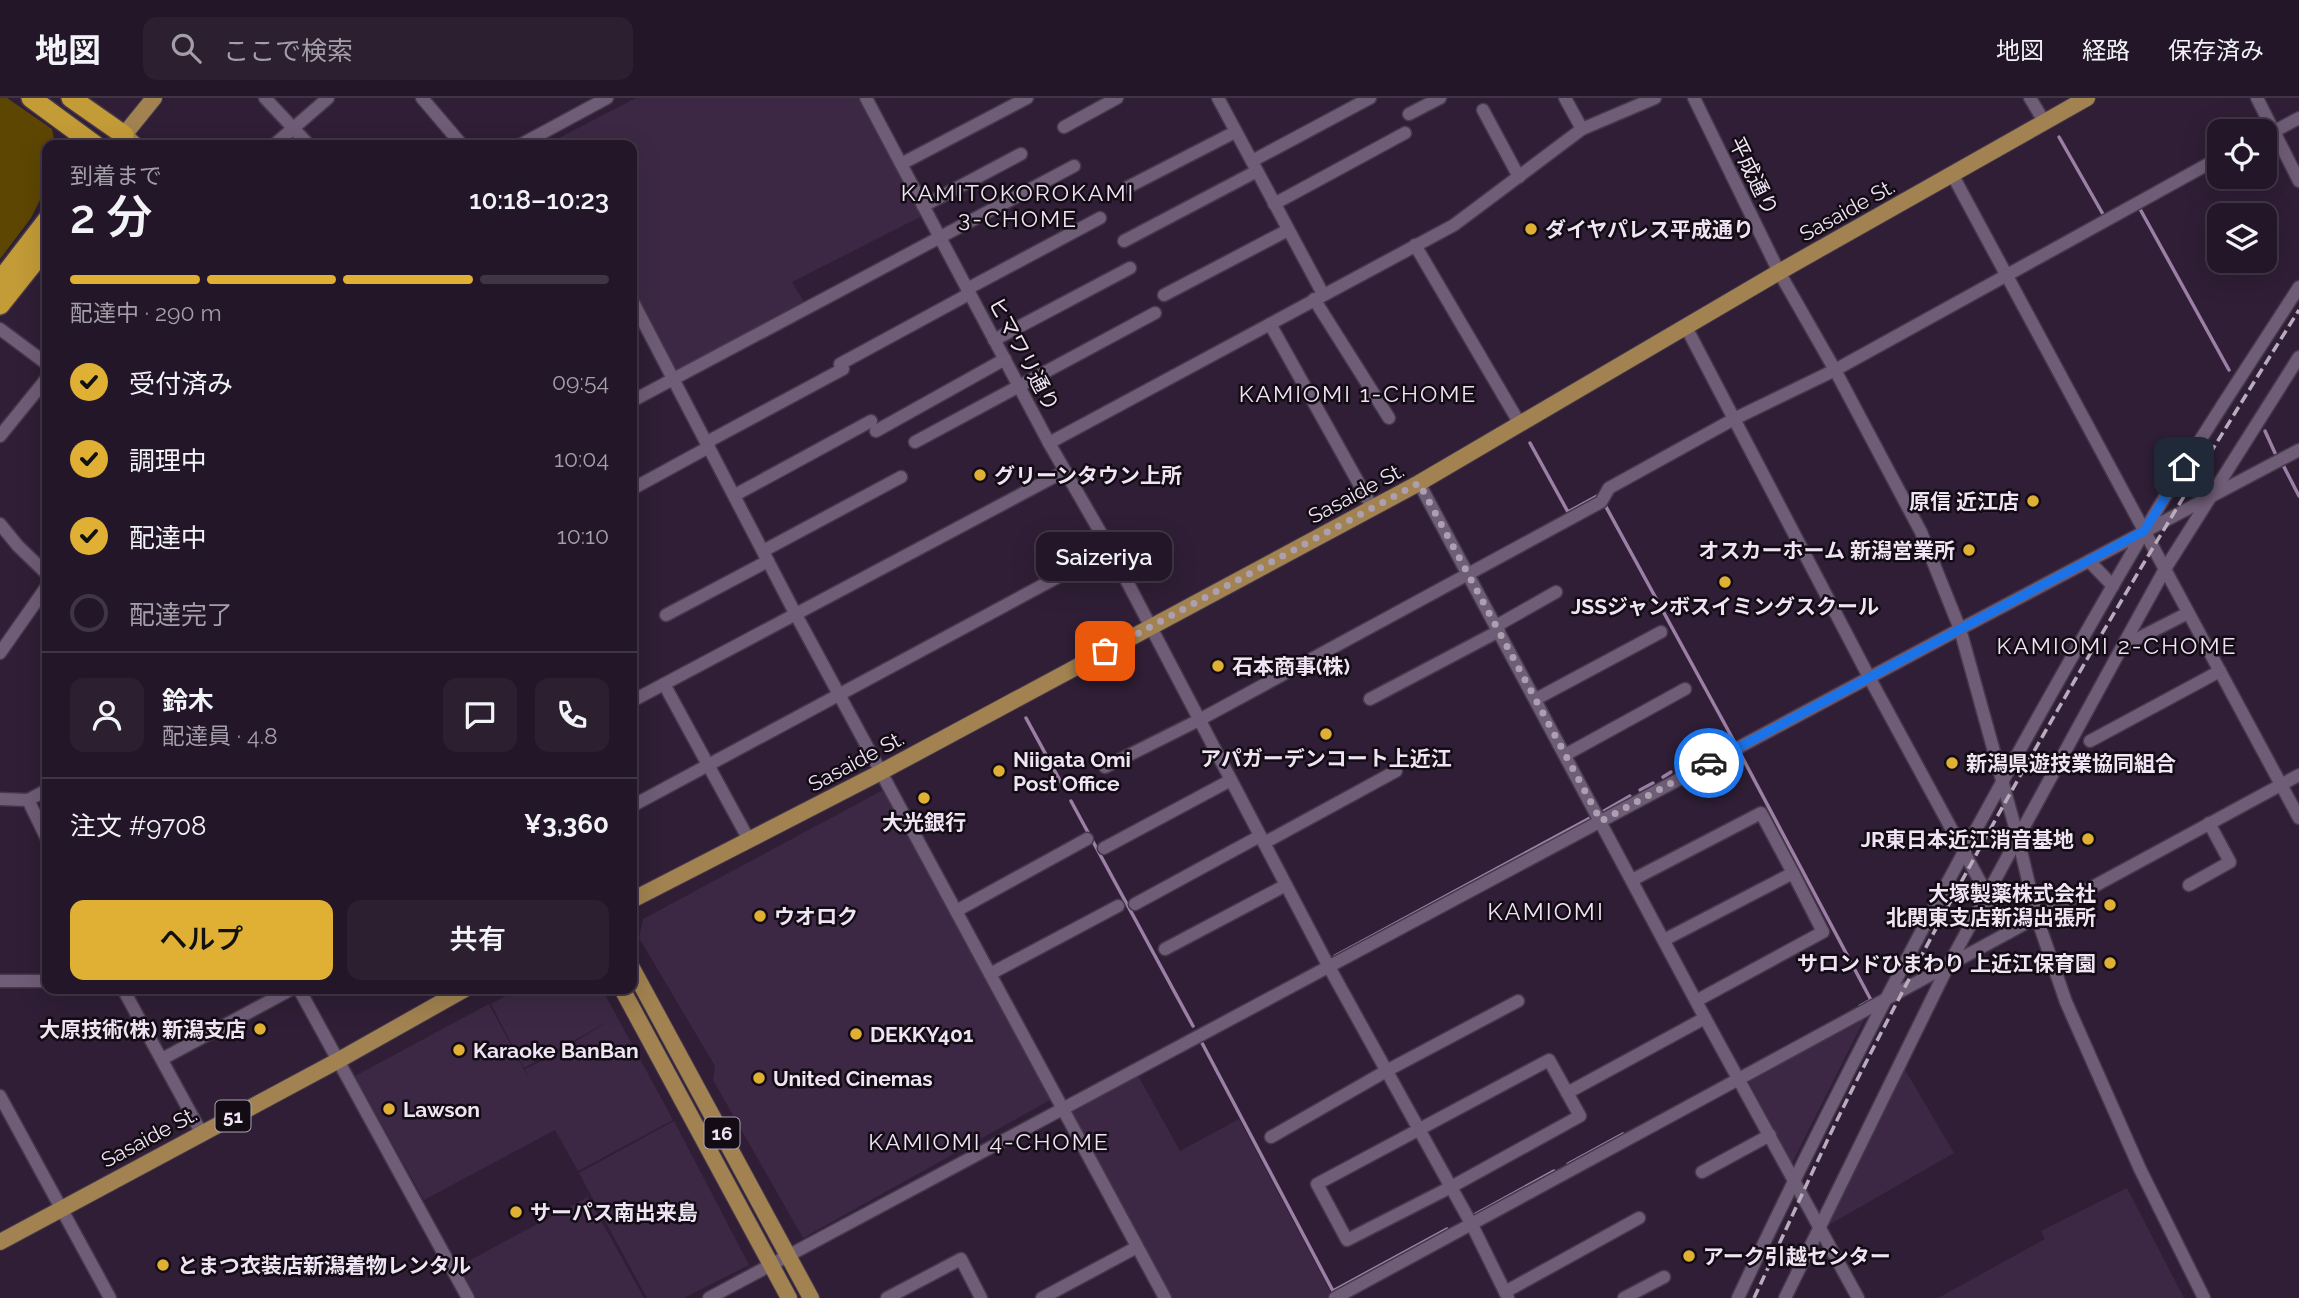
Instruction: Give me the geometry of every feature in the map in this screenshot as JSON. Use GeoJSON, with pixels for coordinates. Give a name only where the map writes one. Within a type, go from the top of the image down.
{"type":"FeatureCollection","features":[{"type":"Feature","properties":{"kind":"highway"},"geometry":{"type":"LineString","coordinates":[[31,98],[88,140]]}},
{"type":"Feature","properties":{"kind":"highway"},"geometry":{"type":"LineString","coordinates":[[71,98],[119,140]]}},
{"type":"Feature","properties":{"kind":"highway"},"geometry":{"type":"LineString","coordinates":[[0,281],[42,226]]}},
{"type":"Feature","properties":{"kind":"highway"},"geometry":{"type":"LineString","coordinates":[[0,305],[42,252]]}},
{"type":"Feature","properties":{"kind":"main road"},"geometry":{"type":"LineString","coordinates":[[124,140],[154,98]]}},
{"type":"Feature","properties":{"kind":"main road","name":"Sasaide St."},"geometry":{"type":"LineString","coordinates":[[637,897],[881,772],[1419,483],[1779,272],[2087,98]]}},
{"type":"Feature","properties":{"kind":"main road","name":"16"},"geometry":{"type":"LineString","coordinates":[[637,977],[811,1298]]}},
{"type":"Feature","properties":{"kind":"main road","name":"Sasaide St."},"geometry":{"type":"LineString","coordinates":[[0,1242],[456,994]]}},
{"type":"Feature","properties":{"kind":"main road","name":"16"},"geometry":{"type":"LineString","coordinates":[[625,994],[789,1298]]}},
{"type":"Feature","properties":{"kind":"street"},"geometry":{"type":"LineString","coordinates":[[265,98],[305,140]]}},
{"type":"Feature","properties":{"kind":"street"},"geometry":{"type":"LineString","coordinates":[[280,140],[328,98]]}},
{"type":"Feature","properties":{"kind":"street"},"geometry":{"type":"LineString","coordinates":[[422,98],[459,140]]}},
{"type":"Feature","properties":{"kind":"street"},"geometry":{"type":"LineString","coordinates":[[578,98],[587,108]]}},
{"type":"Feature","properties":{"kind":"street"},"geometry":{"type":"LineString","coordinates":[[545,139],[587,108],[607,98]]}},
{"type":"Feature","properties":{"kind":"street","name":"ヒマワリ通り"},"geometry":{"type":"LineString","coordinates":[[866,98],[1049,443],[1110,549],[1329,967],[1421,1130],[1507,1295]]}},
{"type":"Feature","properties":{"kind":"street"},"geometry":{"type":"LineString","coordinates":[[901,164],[1027,98]]}},
{"type":"Feature","properties":{"kind":"street"},"geometry":{"type":"LineString","coordinates":[[1065,127],[1117,98]]}},
{"type":"Feature","properties":{"kind":"street"},"geometry":{"type":"LineString","coordinates":[[1218,98],[1288,230],[1318,296],[1389,418]]}},
{"type":"Feature","properties":{"kind":"street"},"geometry":{"type":"LineString","coordinates":[[1124,241],[1370,98]]}},
{"type":"Feature","properties":{"kind":"street"},"geometry":{"type":"LineString","coordinates":[[1409,114],[1440,98]]}},
{"type":"Feature","properties":{"kind":"street"},"geometry":{"type":"LineString","coordinates":[[1565,98],[1582,129]]}},
{"type":"Feature","properties":{"kind":"street"},"geometry":{"type":"LineString","coordinates":[[1049,443],[1454,225],[1582,129],[1655,98]]}},
{"type":"Feature","properties":{"kind":"street","name":"平成通り"},"geometry":{"type":"LineString","coordinates":[[1694,98],[1779,272],[1835,370],[1921,532],[1960,629],[2018,838],[2037,918],[2066,1002],[2140,1169],[2204,1298]]}},
{"type":"Feature","properties":{"kind":"street"},"geometry":{"type":"LineString","coordinates":[[2030,98],[2045,122]]}},
{"type":"Feature","properties":{"kind":"street"},"geometry":{"type":"LineString","coordinates":[[2257,98],[2265,119]]}},
{"type":"Feature","properties":{"kind":"street"},"geometry":{"type":"LineString","coordinates":[[1483,110],[1519,177]]}},
{"type":"Feature","properties":{"kind":"street"},"geometry":{"type":"LineString","coordinates":[[2277,129],[2299,118]]}},
{"type":"Feature","properties":{"kind":"street"},"geometry":{"type":"LineString","coordinates":[[1128,187],[1235,132]]}},
{"type":"Feature","properties":{"kind":"street"},"geometry":{"type":"LineString","coordinates":[[1274,204],[1405,133]]}},
{"type":"Feature","properties":{"kind":"street"},"geometry":{"type":"LineString","coordinates":[[2277,144],[2299,181]]}},
{"type":"Feature","properties":{"kind":"street"},"geometry":{"type":"LineString","coordinates":[[923,206],[1021,154]]}},
{"type":"Feature","properties":{"kind":"street"},"geometry":{"type":"LineString","coordinates":[[1105,767],[1601,502],[1609,488],[1734,419],[1835,370],[2207,165]]}},
{"type":"Feature","properties":{"kind":"street"},"geometry":{"type":"LineString","coordinates":[[637,398],[1074,166]]}},
{"type":"Feature","properties":{"kind":"street"},"geometry":{"type":"LineString","coordinates":[[1952,174],[2299,818]]}},
{"type":"Feature","properties":{"kind":"street"},"geometry":{"type":"LineString","coordinates":[[637,486],[968,291],[1100,218]]}},
{"type":"Feature","properties":{"kind":"street"},"geometry":{"type":"LineString","coordinates":[[1164,295],[1288,230]]}},
{"type":"Feature","properties":{"kind":"street"},"geometry":{"type":"LineString","coordinates":[[1415,245],[1520,424]]}},
{"type":"Feature","properties":{"kind":"street"},"geometry":{"type":"LineString","coordinates":[[994,340],[1130,268]]}},
{"type":"Feature","properties":{"kind":"street"},"geometry":{"type":"LineString","coordinates":[[1738,1298],[1882,1002],[1964,852],[2144,531],[2299,287]]}},
{"type":"Feature","properties":{"kind":"street"},"geometry":{"type":"LineString","coordinates":[[637,309],[838,694],[1165,1298]]}},
{"type":"Feature","properties":{"kind":"street"},"geometry":{"type":"LineString","coordinates":[[915,442],[1155,313]]}},
{"type":"Feature","properties":{"kind":"street"},"geometry":{"type":"LineString","coordinates":[[1270,324],[1372,507]]}},
{"type":"Feature","properties":{"kind":"street"},"geometry":{"type":"LineString","coordinates":[[1686,327],[1869,677],[2008,933]]}},
{"type":"Feature","properties":{"kind":"street"},"geometry":{"type":"LineString","coordinates":[[0,329],[42,360]]}},
{"type":"Feature","properties":{"kind":"street"},"geometry":{"type":"LineString","coordinates":[[1785,1298],[1948,966],[1987,894],[2165,569],[2299,357]]}},
{"type":"Feature","properties":{"kind":"street"},"geometry":{"type":"LineString","coordinates":[[735,495],[1004,359]]}},
{"type":"Feature","properties":{"kind":"street"},"geometry":{"type":"LineString","coordinates":[[0,436],[42,384]]}},
{"type":"Feature","properties":{"kind":"street"},"geometry":{"type":"LineString","coordinates":[[709,1298],[2299,450]]}},
{"type":"Feature","properties":{"kind":"street"},"geometry":{"type":"LineString","coordinates":[[637,694],[664,684],[1065,471]]}},
{"type":"Feature","properties":{"kind":"street"},"geometry":{"type":"LineString","coordinates":[[666,615],[901,477]]}},
{"type":"Feature","properties":{"kind":"street"},"geometry":{"type":"LineString","coordinates":[[1419,483],[1858,1298]]}},
{"type":"Feature","properties":{"kind":"street"},"geometry":{"type":"LineString","coordinates":[[0,524],[42,569]]}},
{"type":"Feature","properties":{"kind":"street"},"geometry":{"type":"LineString","coordinates":[[637,803],[1110,549]]}},
{"type":"Feature","properties":{"kind":"street"},"geometry":{"type":"LineString","coordinates":[[2089,561],[2113,586]]}},
{"type":"Feature","properties":{"kind":"street"},"geometry":{"type":"LineString","coordinates":[[1370,699],[1556,592]]}},
{"type":"Feature","properties":{"kind":"street"},"geometry":{"type":"LineString","coordinates":[[0,653],[42,593]]}},
{"type":"Feature","properties":{"kind":"street"},"geometry":{"type":"LineString","coordinates":[[2122,647],[2188,613]]}},
{"type":"Feature","properties":{"kind":"street"},"geometry":{"type":"LineString","coordinates":[[1536,699],[1661,632]]}},
{"type":"Feature","properties":{"kind":"street"},"geometry":{"type":"LineString","coordinates":[[2091,741],[2220,671]]}},
{"type":"Feature","properties":{"kind":"street"},"geometry":{"type":"LineString","coordinates":[[664,684],[749,840]]}},
{"type":"Feature","properties":{"kind":"street"},"geometry":{"type":"LineString","coordinates":[[1566,755],[1685,688]]}},
{"type":"Feature","properties":{"kind":"street"},"geometry":{"type":"LineString","coordinates":[[1135,904],[1396,771]]}},
{"type":"Feature","properties":{"kind":"street"},"geometry":{"type":"LineString","coordinates":[[1335,1298],[2299,775]]}},
{"type":"Feature","properties":{"kind":"street"},"geometry":{"type":"LineString","coordinates":[[1104,848],[1231,780]]}},
{"type":"Feature","properties":{"kind":"street"},"geometry":{"type":"LineString","coordinates":[[0,799],[28,800],[42,793]]}},
{"type":"Feature","properties":{"kind":"street"},"geometry":{"type":"LineString","coordinates":[[28,800],[42,829]]}},
{"type":"Feature","properties":{"kind":"street"},"geometry":{"type":"LineString","coordinates":[[1632,880],[1761,813],[1793,873],[1824,932],[1696,1001]]}},
{"type":"Feature","properties":{"kind":"street"},"geometry":{"type":"LineString","coordinates":[[2189,885],[2230,862],[2209,823]]}},
{"type":"Feature","properties":{"kind":"street"},"geometry":{"type":"LineString","coordinates":[[956,911],[1087,839]]}},
{"type":"Feature","properties":{"kind":"street"},"geometry":{"type":"LineString","coordinates":[[1664,940],[1793,873]]}},
{"type":"Feature","properties":{"kind":"street"},"geometry":{"type":"LineString","coordinates":[[1165,949],[1286,885]]}},
{"type":"Feature","properties":{"kind":"street"},"geometry":{"type":"LineString","coordinates":[[990,974],[1118,906]]}},
{"type":"Feature","properties":{"kind":"street"},"geometry":{"type":"LineString","coordinates":[[0,981],[42,981]]}},
{"type":"Feature","properties":{"kind":"street"},"geometry":{"type":"LineString","coordinates":[[126,994],[201,1132]]}},
{"type":"Feature","properties":{"kind":"street"},"geometry":{"type":"LineString","coordinates":[[162,1059],[283,994]]}},
{"type":"Feature","properties":{"kind":"street"},"geometry":{"type":"LineString","coordinates":[[302,994],[468,1298]]}},
{"type":"Feature","properties":{"kind":"street"},"geometry":{"type":"LineString","coordinates":[[1271,1137],[1388,1070],[1518,1001]]}},
{"type":"Feature","properties":{"kind":"street"},"geometry":{"type":"LineString","coordinates":[[1567,1093],[1705,1018]]}},
{"type":"Feature","properties":{"kind":"street"},"geometry":{"type":"LineString","coordinates":[[1549,1060],[1580,1116],[1347,1240],[1317,1184],[1421,1130],[1549,1060]]}},
{"type":"Feature","properties":{"kind":"street"},"geometry":{"type":"LineString","coordinates":[[0,1096],[110,1298]]}},
{"type":"Feature","properties":{"kind":"street"},"geometry":{"type":"LineString","coordinates":[[1702,1172],[1770,1135]]}},
{"type":"Feature","properties":{"kind":"street"},"geometry":{"type":"LineString","coordinates":[[1507,1295],[1639,1218]]}},
{"type":"Feature","properties":{"kind":"street"},"geometry":{"type":"LineString","coordinates":[[1042,1298],[1137,1247]]}},
{"type":"Feature","properties":{"kind":"street"},"geometry":{"type":"LineString","coordinates":[[887,1298],[961,1259],[982,1298]]}},
{"type":"Feature","properties":{"kind":"street"},"geometry":{"type":"LineString","coordinates":[[1624,1298],[1664,1277]]}},
{"type":"Feature","properties":{"kind":"street"},"geometry":{"type":"LineString","coordinates":[[1360,1284],[1367,1298]]}},
{"type":"Feature","properties":{"kind":"shaded area"},"geometry":{"type":"Polygon","coordinates":[[[0,98],[7,98],[52,129],[54,140],[42,140],[42,196],[31,218],[0,259],[0,98]]]}},
{"type":"Feature","properties":{"kind":"shaded area"},"geometry":{"type":"Polygon","coordinates":[[[636,98],[858,98],[922,216],[792,282],[805,304],[676,373],[637,300],[637,140],[555,140],[636,98]]]}},
{"type":"Feature","properties":{"kind":"shaded area","name":"DEKKY401"},"geometry":{"type":"Polygon","coordinates":[[[885,789],[1050,1100],[803,1238],[713,1080],[715,1066],[639,938],[643,919],[885,789]]]}},
{"type":"Feature","properties":{"kind":"shaded area"},"geometry":{"type":"Polygon","coordinates":[[[509,994],[605,994],[673,1120],[578,1171],[555,1130],[424,1200],[355,1076],[489,1004],[529,1079],[525,1069],[609,1021],[524,1068],[491,1004],[509,994]]]}},
{"type":"Feature","properties":{"kind":"shaded area"},"geometry":{"type":"Polygon","coordinates":[[[1867,1014],[1792,1163],[1748,1080],[1867,1014]]]}},
{"type":"Feature","properties":{"kind":"shaded area"},"geometry":{"type":"Polygon","coordinates":[[[1904,1068],[1954,1153],[1827,1226],[1904,1068]]]}},
{"type":"Feature","properties":{"kind":"shaded area"},"geometry":{"type":"Polygon","coordinates":[[[1137,1074],[1180,1151],[1239,1119],[1334,1298],[1171,1298],[1071,1109],[1137,1074]]]}},
{"type":"Feature","properties":{"kind":"shaded area"},"geometry":{"type":"Polygon","coordinates":[[[674,1121],[749,1265],[684,1298],[647,1298],[579,1173],[674,1121]]]}},
{"type":"Feature","properties":{"kind":"shaded area"},"geometry":{"type":"Polygon","coordinates":[[[2127,1188],[2184,1298],[1938,1298],[2045,1239],[2041,1231],[2127,1188]]]}},
{"type":"Feature","properties":{"kind":"shaded area"},"geometry":{"type":"Polygon","coordinates":[[[588,1197],[644,1298],[476,1298],[459,1266],[588,1197]]]}},
{"type":"Feature","properties":{"kind":"waterway"},"geometry":{"type":"LineString","coordinates":[[2059,137],[2104,216]]}},
{"type":"Feature","properties":{"kind":"waterway"},"geometry":{"type":"LineString","coordinates":[[2140,209],[2229,370]]}},
{"type":"Feature","properties":{"kind":"waterway"},"geometry":{"type":"LineString","coordinates":[[2265,431],[2275,453]]}},
{"type":"Feature","properties":{"kind":"waterway"},"geometry":{"type":"LineString","coordinates":[[1530,443],[1568,512],[1599,495]]}},
{"type":"Feature","properties":{"kind":"waterway"},"geometry":{"type":"LineString","coordinates":[[2282,463],[2299,496]]}},
{"type":"Feature","properties":{"kind":"waterway"},"geometry":{"type":"LineString","coordinates":[[1605,505],[1734,741],[1718,750]]}},
{"type":"Feature","properties":{"kind":"waterway"},"geometry":{"type":"LineString","coordinates":[[1026,718],[1063,786]]}},
{"type":"Feature","properties":{"kind":"waterway"},"geometry":{"type":"LineString","coordinates":[[1740,753],[1871,1000],[1860,1006]]}},
{"type":"Feature","properties":{"kind":"waterway"},"geometry":{"type":"LineString","coordinates":[[1699,759],[1705,755]]}},
{"type":"Feature","properties":{"kind":"waterway"},"geometry":{"type":"LineString","coordinates":[[1681,769],[1690,764]]}},
{"type":"Feature","properties":{"kind":"waterway"},"geometry":{"type":"LineString","coordinates":[[1663,777],[1671,772]]}},
{"type":"Feature","properties":{"kind":"waterway"},"geometry":{"type":"LineString","coordinates":[[1640,790],[1653,783]]}},
{"type":"Feature","properties":{"kind":"waterway"},"geometry":{"type":"LineString","coordinates":[[1604,811],[1630,796]]}},
{"type":"Feature","properties":{"kind":"waterway"},"geometry":{"type":"LineString","coordinates":[[1071,801],[1193,1026]]}},
{"type":"Feature","properties":{"kind":"waterway"},"geometry":{"type":"LineString","coordinates":[[1335,956],[1590,818]]}},
{"type":"Feature","properties":{"kind":"waterway"},"geometry":{"type":"LineString","coordinates":[[1202,1043],[1333,1291],[1447,1229]]}},
{"type":"Feature","properties":{"kind":"waterway"},"geometry":{"type":"LineString","coordinates":[[1568,1164],[1623,1134]]}},
{"type":"Feature","properties":{"kind":"waterway"},"geometry":{"type":"LineString","coordinates":[[1474,1215],[1554,1171]]}},
{"type":"Feature","properties":{"kind":"railway"},"geometry":{"type":"LineString","coordinates":[[1754,1298],[1843,1109],[1907,983],[2013,788],[2125,595],[2299,310]]}},
{"type":"Feature","properties":{"kind":"way so far"},"geometry":{"type":"LineString","coordinates":[[1105,651],[1419,483],[1601,821],[1709,763]]}},
{"type":"Feature","properties":{"kind":"place","name":"ダイヤパレス平成通り"},"geometry":{"type":"Point","coordinates":[1531,229]}},
{"type":"Feature","properties":{"kind":"place","name":"グリーンタウン上所"},"geometry":{"type":"Point","coordinates":[980,475]}},
{"type":"Feature","properties":{"kind":"place","name":"原信 近江店"},"geometry":{"type":"Point","coordinates":[2033,501]}},
{"type":"Feature","properties":{"kind":"place","name":"オスカーホーム 新潟営業所"},"geometry":{"type":"Point","coordinates":[1969,550]}},
{"type":"Feature","properties":{"kind":"place","name":"JSSジャンボスイミングスクール"},"geometry":{"type":"Point","coordinates":[1725,582]}},
{"type":"Feature","properties":{"kind":"place","name":"Saizeriya"},"geometry":{"type":"Point","coordinates":[1105,651]}},
{"type":"Feature","properties":{"kind":"place","name":"石本商事(株)"},"geometry":{"type":"Point","coordinates":[1218,666]}},
{"type":"Feature","properties":{"kind":"place","name":"アパガーデンコート上近江"},"geometry":{"type":"Point","coordinates":[1326,734]}},
{"type":"Feature","properties":{"kind":"place","name":"新潟県遊技業協同組合"},"geometry":{"type":"Point","coordinates":[1952,763]}},
{"type":"Feature","properties":{"kind":"place","name":"Niigata Omi Post Office"},"geometry":{"type":"Point","coordinates":[999,771]}},
{"type":"Feature","properties":{"kind":"place","name":"大光銀行"},"geometry":{"type":"Point","coordinates":[924,798]}},
{"type":"Feature","properties":{"kind":"place","name":"JR東日本近江消音基地"},"geometry":{"type":"Point","coordinates":[2088,839]}},
{"type":"Feature","properties":{"kind":"place","name":"大塚製薬株式会社 北関東支店新潟出張所"},"geometry":{"type":"Point","coordinates":[2110,905]}},
{"type":"Feature","properties":{"kind":"place","name":"ウオロク"},"geometry":{"type":"Point","coordinates":[760,916]}},
{"type":"Feature","properties":{"kind":"place","name":"サロンドひまわり 上近江保育園"},"geometry":{"type":"Point","coordinates":[2110,963]}},
{"type":"Feature","properties":{"kind":"place","name":"大原技術(株) 新潟支店"},"geometry":{"type":"Point","coordinates":[260,1029]}},
{"type":"Feature","properties":{"kind":"place","name":"DEKKY401"},"geometry":{"type":"Point","coordinates":[856,1034]}},
{"type":"Feature","properties":{"kind":"place","name":"Karaoke BanBan"},"geometry":{"type":"Point","coordinates":[459,1050]}},
{"type":"Feature","properties":{"kind":"place","name":"United Cinemas"},"geometry":{"type":"Point","coordinates":[759,1078]}},
{"type":"Feature","properties":{"kind":"place","name":"Lawson"},"geometry":{"type":"Point","coordinates":[389,1109]}},
{"type":"Feature","properties":{"kind":"place","name":"サーパス南出来島"},"geometry":{"type":"Point","coordinates":[516,1212]}},
{"type":"Feature","properties":{"kind":"place","name":"アーク引越センター"},"geometry":{"type":"Point","coordinates":[1689,1256]}},
{"type":"Feature","properties":{"kind":"place","name":"とまつ衣装店新潟着物レンタル"},"geometry":{"type":"Point","coordinates":[163,1265]}},
{"type":"Feature","properties":{"kind":"district","name":"KAMITOKOROKAMI 3-CHOME"},"geometry":{"type":"Point","coordinates":[1018,205]}},
{"type":"Feature","properties":{"kind":"district","name":"KAMIOMI 1-CHOME"},"geometry":{"type":"Point","coordinates":[1358,393]}},
{"type":"Feature","properties":{"kind":"district","name":"KAMIOMI 2-CHOME"},"geometry":{"type":"Point","coordinates":[2117,645]}},
{"type":"Feature","properties":{"kind":"district","name":"KAMIOMI"},"geometry":{"type":"Point","coordinates":[1546,911]}},
{"type":"Feature","properties":{"kind":"district","name":"KAMIOMI 4-CHOME"},"geometry":{"type":"Point","coordinates":[989,1141]}},
{"type":"Feature","properties":{"kind":"route"},"geometry":{"type":"LineString","coordinates":[[1709,763],[2144,531],[2184,467]]}}]}
